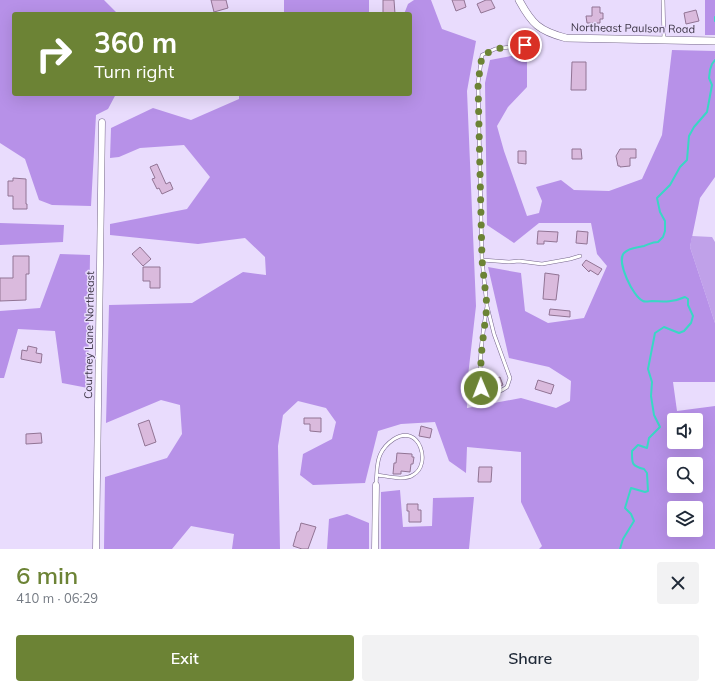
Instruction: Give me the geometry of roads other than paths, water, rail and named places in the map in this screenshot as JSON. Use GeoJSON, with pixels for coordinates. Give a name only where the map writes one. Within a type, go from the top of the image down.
{"type":"FeatureCollection","features":[{"type":"Feature","properties":{"kind":"street","name":"Northeast Paulson Road"},"geometry":{"type":"LineString","coordinates":[[520,0],[528,17],[537,26],[560,37],[573,39],[715,41]]}},
{"type":"Feature","properties":{"kind":"street","name":"Courtney Lane Northeast"},"geometry":{"type":"LineString","coordinates":[[96,549],[102,122]]}},
{"type":"Feature","properties":{"kind":"street"},"geometry":{"type":"LineString","coordinates":[[375,549],[376,485]]}},
{"type":"Feature","properties":{"kind":"lane"},"geometry":{"type":"LineString","coordinates":[[663,0],[664,40]]}},
{"type":"Feature","properties":{"kind":"lane"},"geometry":{"type":"LineString","coordinates":[[487,306],[483,332],[480,377],[481,388],[484,392],[489,394],[507,388],[510,378],[494,334],[487,306],[482,260],[478,83],[482,56],[495,49],[525,45],[538,40]]}},
{"type":"Feature","properties":{"kind":"lane"},"geometry":{"type":"LineString","coordinates":[[482,260],[509,262],[519,261],[542,264],[580,256]]}},
{"type":"Feature","properties":{"kind":"lane"},"geometry":{"type":"LineString","coordinates":[[376,485],[377,474],[379,456],[389,442],[398,437],[408,435],[420,443],[422,462],[419,470],[414,475],[406,477],[377,474]]}},
{"type":"Feature","properties":{"kind":"waterway"},"geometry":{"type":"LineString","coordinates":[[620,549],[623,539],[634,521],[631,514],[625,508],[631,488],[645,492],[648,491],[647,473],[644,469],[634,465],[632,451],[638,445],[647,448],[649,438],[660,427],[654,415],[651,396],[652,382],[648,369],[655,333],[664,327],[679,333],[684,331],[691,323],[693,316],[688,305],[688,299],[685,297],[673,301],[644,301],[639,298],[630,286],[624,271],[622,257],[624,253],[629,250],[658,242],[663,237],[665,231],[665,221],[660,212],[657,198],[670,185],[680,167],[687,160],[689,136],[694,127],[707,112],[712,85],[709,78],[710,70],[715,60]]}}]}
